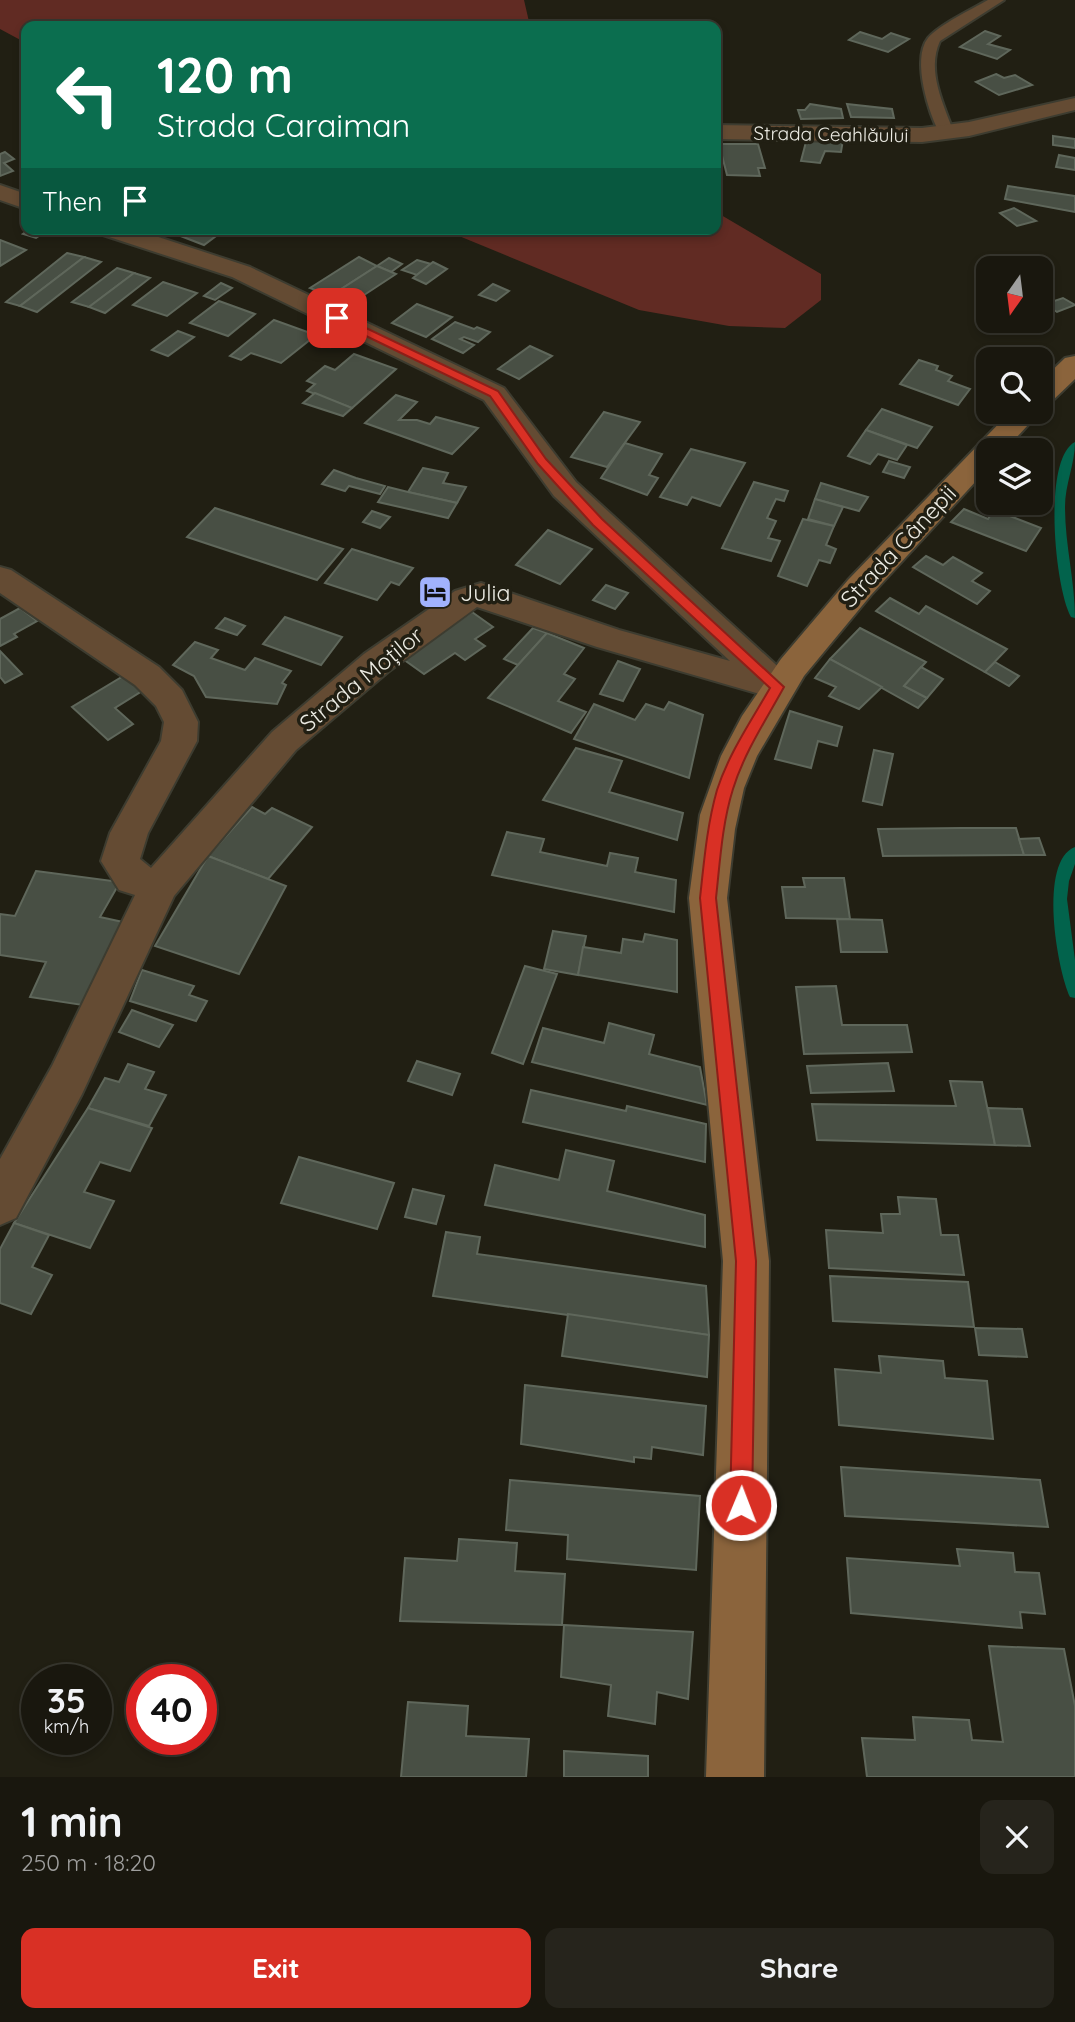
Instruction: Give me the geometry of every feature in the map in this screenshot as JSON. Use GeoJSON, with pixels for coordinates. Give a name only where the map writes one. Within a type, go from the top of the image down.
{"type":"FeatureCollection","features":[{"type":"Feature","properties":{"kind":"street","name":"Strada Ceahlăului"},"geometry":{"type":"LineString","coordinates":[[721,132],[946,133],[1075,104]]}},
{"type":"Feature","properties":{"kind":"street"},"geometry":{"type":"LineString","coordinates":[[0,192],[21,200]]}},
{"type":"Feature","properties":{"kind":"street"},"geometry":{"type":"LineString","coordinates":[[127,235],[240,272],[494,394],[542,461],[573,497],[777,687]]}},
{"type":"Feature","properties":{"kind":"street"},"geometry":{"type":"LineString","coordinates":[[1053,385],[1075,364]]}},
{"type":"Feature","properties":{"kind":"street","name":"Strada Cânepii"},"geometry":{"type":"LineString","coordinates":[[736,1777],[746,1261],[708,898],[715,838],[725,790],[737,757],[777,687],[838,611],[960,478],[1014,424]]}},
{"type":"Feature","properties":{"kind":"street"},"geometry":{"type":"LineString","coordinates":[[0,578],[147,676],[170,699],[181,722],[179,741],[129,833],[120,861],[133,879],[159,886]]}},
{"type":"Feature","properties":{"kind":"street","name":"Strada Moților"},"geometry":{"type":"LineString","coordinates":[[0,1203],[67,1080],[159,886],[284,741],[376,663],[466,599],[481,594],[609,639],[777,687]]}},
{"type":"Feature","properties":{"kind":"lane","name":"Strada Ceahlăului"},"geometry":{"type":"LineString","coordinates":[[946,133],[929,76],[929,47],[934,39],[997,0]]}},
{"type":"Feature","properties":{"kind":"shaded area"},"geometry":{"type":"Polygon","coordinates":[[[0,0],[524,0],[529,21],[21,21],[21,40],[0,29],[0,0]]]}},
{"type":"Feature","properties":{"kind":"shaded area"},"geometry":{"type":"Polygon","coordinates":[[[721,215],[821,274],[821,300],[785,328],[729,326],[639,310],[457,235],[721,235],[721,215]]]}},
{"type":"Feature","properties":{"kind":"building"},"geometry":{"type":"Polygon","coordinates":[[[985,31],[1000,36],[988,44],[1010,50],[997,59],[960,47],[985,31]]]}},
{"type":"Feature","properties":{"kind":"building"},"geometry":{"type":"Polygon","coordinates":[[[860,32],[882,39],[891,33],[909,39],[888,52],[849,40],[860,32]]]}},
{"type":"Feature","properties":{"kind":"building"},"geometry":{"type":"Polygon","coordinates":[[[996,74],[1004,78],[1015,75],[1032,85],[999,95],[976,82],[996,74]]]}},
{"type":"Feature","properties":{"kind":"building"},"geometry":{"type":"Polygon","coordinates":[[[810,104],[841,109],[843,118],[801,119],[798,110],[805,110],[810,104]]]}},
{"type":"Feature","properties":{"kind":"building"},"geometry":{"type":"Polygon","coordinates":[[[847,104],[892,109],[894,118],[851,117],[847,104]]]}},
{"type":"Feature","properties":{"kind":"building"},"geometry":{"type":"Polygon","coordinates":[[[1053,136],[1075,139],[1075,148],[1053,145],[1053,136]]]}},
{"type":"Feature","properties":{"kind":"building"},"geometry":{"type":"Polygon","coordinates":[[[807,138],[843,140],[841,152],[825,151],[820,163],[801,161],[807,138]]]}},
{"type":"Feature","properties":{"kind":"building"},"geometry":{"type":"Polygon","coordinates":[[[721,144],[758,144],[765,168],[758,168],[760,176],[727,175],[721,144]]]}},
{"type":"Feature","properties":{"kind":"building"},"geometry":{"type":"Polygon","coordinates":[[[5,152],[14,159],[4,163],[13,171],[0,176],[0,154],[5,152]]]}},
{"type":"Feature","properties":{"kind":"building"},"geometry":{"type":"Polygon","coordinates":[[[1059,155],[1075,158],[1075,170],[1056,167],[1059,155]]]}},
{"type":"Feature","properties":{"kind":"building"},"geometry":{"type":"Polygon","coordinates":[[[1008,186],[1075,196],[1075,212],[1005,199],[1008,186]]]}},
{"type":"Feature","properties":{"kind":"building"},"geometry":{"type":"Polygon","coordinates":[[[1014,208],[1036,221],[1017,226],[1000,213],[1014,208]]]}},
{"type":"Feature","properties":{"kind":"building"},"geometry":{"type":"Polygon","coordinates":[[[178,235],[216,236],[204,245],[178,235]]]}},
{"type":"Feature","properties":{"kind":"building"},"geometry":{"type":"Polygon","coordinates":[[[0,240],[26,250],[0,266],[0,240]]]}},
{"type":"Feature","properties":{"kind":"building"},"geometry":{"type":"Polygon","coordinates":[[[67,253],[84,257],[20,306],[6,302],[67,253]]]}},
{"type":"Feature","properties":{"kind":"building"},"geometry":{"type":"Polygon","coordinates":[[[84,257],[101,262],[37,312],[20,306],[84,257]]]}},
{"type":"Feature","properties":{"kind":"building"},"geometry":{"type":"Polygon","coordinates":[[[359,257],[377,266],[330,296],[310,288],[359,257]]]}},
{"type":"Feature","properties":{"kind":"building"},"geometry":{"type":"Polygon","coordinates":[[[389,258],[402,264],[391,272],[377,266],[389,258]]]}},
{"type":"Feature","properties":{"kind":"building"},"geometry":{"type":"Polygon","coordinates":[[[417,260],[431,264],[417,275],[402,270],[417,260]]]}},
{"type":"Feature","properties":{"kind":"building"},"geometry":{"type":"Polygon","coordinates":[[[433,262],[447,269],[426,284],[413,278],[433,262]]]}},
{"type":"Feature","properties":{"kind":"building"},"geometry":{"type":"Polygon","coordinates":[[[377,266],[396,274],[355,301],[335,293],[377,266]]]}},
{"type":"Feature","properties":{"kind":"building"},"geometry":{"type":"Polygon","coordinates":[[[117,268],[134,273],[89,307],[72,302],[117,268]]]}},
{"type":"Feature","properties":{"kind":"building"},"geometry":{"type":"Polygon","coordinates":[[[134,273],[150,278],[105,313],[89,307],[134,273]]]}},
{"type":"Feature","properties":{"kind":"building"},"geometry":{"type":"Polygon","coordinates":[[[163,282],[197,293],[167,316],[133,305],[163,282]]]}},
{"type":"Feature","properties":{"kind":"building"},"geometry":{"type":"Polygon","coordinates":[[[221,283],[232,288],[215,300],[204,296],[221,283]]]}},
{"type":"Feature","properties":{"kind":"building"},"geometry":{"type":"Polygon","coordinates":[[[493,284],[509,291],[496,301],[479,295],[493,284]]]}},
{"type":"Feature","properties":{"kind":"building"},"geometry":{"type":"Polygon","coordinates":[[[1063,298],[1075,305],[1057,312],[1054,310],[1054,301],[1063,298]]]}},
{"type":"Feature","properties":{"kind":"building"},"geometry":{"type":"Polygon","coordinates":[[[219,301],[255,314],[228,336],[190,323],[219,301]]]}},
{"type":"Feature","properties":{"kind":"building"},"geometry":{"type":"Polygon","coordinates":[[[417,304],[452,317],[426,337],[392,323],[417,304]]]}},
{"type":"Feature","properties":{"kind":"building"},"geometry":{"type":"Polygon","coordinates":[[[274,320],[316,335],[281,363],[251,353],[241,360],[230,356],[274,320]]]}},
{"type":"Feature","properties":{"kind":"building"},"geometry":{"type":"Polygon","coordinates":[[[455,322],[490,332],[478,342],[464,337],[460,339],[474,345],[463,353],[432,339],[455,322]]]}},
{"type":"Feature","properties":{"kind":"building"},"geometry":{"type":"Polygon","coordinates":[[[336,327],[349,333],[330,347],[316,341],[336,327]]]}},
{"type":"Feature","properties":{"kind":"building"},"geometry":{"type":"Polygon","coordinates":[[[178,331],[194,337],[168,356],[152,350],[178,331]]]}},
{"type":"Feature","properties":{"kind":"building"},"geometry":{"type":"Polygon","coordinates":[[[530,346],[552,356],[519,379],[498,369],[530,346]]]}},
{"type":"Feature","properties":{"kind":"building"},"geometry":{"type":"Polygon","coordinates":[[[354,354],[396,369],[352,408],[307,391],[315,384],[307,381],[325,366],[335,370],[354,354]]]}},
{"type":"Feature","properties":{"kind":"building"},"geometry":{"type":"Polygon","coordinates":[[[919,360],[938,366],[936,370],[952,376],[948,381],[970,389],[958,405],[900,384],[919,360]]]}},
{"type":"Feature","properties":{"kind":"building"},"geometry":{"type":"Polygon","coordinates":[[[315,393],[352,408],[343,416],[303,403],[315,393]]]}},
{"type":"Feature","properties":{"kind":"building"},"geometry":{"type":"Polygon","coordinates":[[[396,395],[417,402],[399,420],[417,420],[430,424],[436,417],[478,428],[452,454],[365,423],[396,395]]]}},
{"type":"Feature","properties":{"kind":"building"},"geometry":{"type":"Polygon","coordinates":[[[882,409],[932,427],[917,448],[866,430],[882,409]]]}},
{"type":"Feature","properties":{"kind":"building"},"geometry":{"type":"Polygon","coordinates":[[[604,412],[640,422],[607,467],[571,457],[604,412]]]}},
{"type":"Feature","properties":{"kind":"building"},"geometry":{"type":"Polygon","coordinates":[[[866,430],[907,445],[897,460],[878,454],[870,464],[848,456],[866,430]]]}},
{"type":"Feature","properties":{"kind":"building"},"geometry":{"type":"Polygon","coordinates":[[[625,443],[662,454],[649,475],[658,478],[647,495],[601,478],[625,443]]]}},
{"type":"Feature","properties":{"kind":"building"},"geometry":{"type":"Polygon","coordinates":[[[691,449],[745,463],[720,506],[692,497],[687,505],[660,497],[691,449]]]}},
{"type":"Feature","properties":{"kind":"building"},"geometry":{"type":"Polygon","coordinates":[[[889,461],[910,467],[904,478],[883,472],[889,461]]]}},
{"type":"Feature","properties":{"kind":"building"},"geometry":{"type":"Polygon","coordinates":[[[423,468],[448,473],[443,483],[466,487],[457,503],[408,492],[423,468]]]}},
{"type":"Feature","properties":{"kind":"building"},"geometry":{"type":"Polygon","coordinates":[[[334,470],[385,486],[380,494],[349,486],[345,491],[322,484],[334,470]]]}},
{"type":"Feature","properties":{"kind":"building"},"geometry":{"type":"Polygon","coordinates":[[[754,482],[788,491],[784,501],[776,499],[767,518],[776,521],[768,538],[780,541],[771,561],[722,548],[754,482]]]}},
{"type":"Feature","properties":{"kind":"building"},"geometry":{"type":"Polygon","coordinates":[[[821,483],[868,497],[859,511],[815,499],[821,483]]]}},
{"type":"Feature","properties":{"kind":"building"},"geometry":{"type":"Polygon","coordinates":[[[388,487],[457,503],[448,518],[378,502],[388,487]]]}},
{"type":"Feature","properties":{"kind":"building"},"geometry":{"type":"Polygon","coordinates":[[[815,499],[843,507],[834,526],[808,519],[815,499]]]}},
{"type":"Feature","properties":{"kind":"building"},"geometry":{"type":"Polygon","coordinates":[[[215,508],[343,549],[317,580],[187,537],[215,508]]]}},
{"type":"Feature","properties":{"kind":"building"},"geometry":{"type":"Polygon","coordinates":[[[964,509],[988,519],[991,515],[1007,515],[1041,528],[1026,551],[951,522],[964,509]]]}},
{"type":"Feature","properties":{"kind":"building"},"geometry":{"type":"Polygon","coordinates":[[[372,511],[390,517],[380,528],[363,522],[372,511]]]}},
{"type":"Feature","properties":{"kind":"building"},"geometry":{"type":"Polygon","coordinates":[[[803,519],[834,526],[826,545],[836,549],[830,563],[819,560],[807,586],[778,576],[803,519]]]}},
{"type":"Feature","properties":{"kind":"building"},"geometry":{"type":"Polygon","coordinates":[[[548,530],[592,549],[560,584],[516,565],[548,530]]]}},
{"type":"Feature","properties":{"kind":"building"},"geometry":{"type":"Polygon","coordinates":[[[352,549],[413,568],[399,585],[391,582],[377,600],[325,583],[352,549]]]}},
{"type":"Feature","properties":{"kind":"building"},"geometry":{"type":"Polygon","coordinates":[[[926,556],[943,565],[953,557],[982,573],[972,581],[990,591],[977,604],[913,567],[926,556]]]}},
{"type":"Feature","properties":{"kind":"building"},"geometry":{"type":"Polygon","coordinates":[[[606,585],[628,593],[615,609],[593,600],[606,585]]]}},
{"type":"Feature","properties":{"kind":"building"},"geometry":{"type":"Polygon","coordinates":[[[890,598],[919,614],[926,606],[1007,649],[985,672],[876,611],[890,598]]]}},
{"type":"Feature","properties":{"kind":"building"},"geometry":{"type":"Polygon","coordinates":[[[20,608],[37,621],[14,634],[17,637],[0,646],[0,619],[20,608]]]}},
{"type":"Feature","properties":{"kind":"building"},"geometry":{"type":"Polygon","coordinates":[[[472,612],[493,627],[475,639],[485,646],[465,660],[455,653],[424,674],[403,659],[472,612]]]}},
{"type":"Feature","properties":{"kind":"building"},"geometry":{"type":"Polygon","coordinates":[[[285,617],[342,637],[321,665],[263,644],[285,617]]]}},
{"type":"Feature","properties":{"kind":"building"},"geometry":{"type":"Polygon","coordinates":[[[225,618],[245,626],[237,635],[216,628],[225,618]]]}},
{"type":"Feature","properties":{"kind":"building"},"geometry":{"type":"Polygon","coordinates":[[[533,628],[547,633],[518,665],[504,659],[533,628]]]}},
{"type":"Feature","properties":{"kind":"building"},"geometry":{"type":"Polygon","coordinates":[[[860,628],[926,662],[904,686],[927,698],[918,708],[830,659],[860,628]]]}},
{"type":"Feature","properties":{"kind":"building"},"geometry":{"type":"Polygon","coordinates":[[[547,633],[584,648],[564,674],[575,679],[558,701],[586,712],[571,733],[488,698],[547,633]]]}},
{"type":"Feature","properties":{"kind":"building"},"geometry":{"type":"Polygon","coordinates":[[[195,642],[218,650],[211,658],[245,670],[255,658],[291,671],[282,683],[286,685],[277,704],[206,697],[194,676],[173,665],[195,642]]]}},
{"type":"Feature","properties":{"kind":"building"},"geometry":{"type":"Polygon","coordinates":[[[0,651],[22,674],[5,683],[0,677],[0,651]]]}},
{"type":"Feature","properties":{"kind":"building"},"geometry":{"type":"Polygon","coordinates":[[[830,659],[882,687],[859,709],[829,696],[836,687],[815,678],[830,659]]]}},
{"type":"Feature","properties":{"kind":"building"},"geometry":{"type":"Polygon","coordinates":[[[618,661],[640,669],[623,701],[600,694],[618,661]]]}},
{"type":"Feature","properties":{"kind":"building"},"geometry":{"type":"Polygon","coordinates":[[[995,662],[1019,676],[1009,686],[985,672],[995,662]]]}},
{"type":"Feature","properties":{"kind":"building"},"geometry":{"type":"Polygon","coordinates":[[[921,667],[943,679],[927,698],[904,686],[921,667]]]}},
{"type":"Feature","properties":{"kind":"building"},"geometry":{"type":"Polygon","coordinates":[[[125,675],[142,691],[115,708],[133,724],[108,740],[72,707],[125,675]]]}},
{"type":"Feature","properties":{"kind":"building"},"geometry":{"type":"Polygon","coordinates":[[[669,702],[703,715],[689,778],[574,739],[594,704],[635,720],[646,704],[664,710],[669,702]]]}},
{"type":"Feature","properties":{"kind":"building"},"geometry":{"type":"Polygon","coordinates":[[[790,711],[842,727],[837,746],[818,741],[811,768],[775,759],[790,711]]]}},
{"type":"Feature","properties":{"kind":"building"},"geometry":{"type":"Polygon","coordinates":[[[576,748],[622,761],[609,792],[683,813],[677,840],[543,800],[576,748]]]}},
{"type":"Feature","properties":{"kind":"building"},"geometry":{"type":"Polygon","coordinates":[[[874,750],[893,754],[882,805],[863,801],[874,750]]]}},
{"type":"Feature","properties":{"kind":"building"},"geometry":{"type":"Polygon","coordinates":[[[252,807],[265,814],[272,808],[312,827],[268,879],[208,856],[252,807]]]}},
{"type":"Feature","properties":{"kind":"building"},"geometry":{"type":"Polygon","coordinates":[[[1016,828],[1024,855],[883,856],[878,829],[1016,828]]]}},
{"type":"Feature","properties":{"kind":"building"},"geometry":{"type":"Polygon","coordinates":[[[507,832],[544,839],[540,852],[607,866],[610,853],[638,858],[635,872],[676,880],[674,912],[492,875],[507,832]]]}},
{"type":"Feature","properties":{"kind":"building"},"geometry":{"type":"Polygon","coordinates":[[[1039,838],[1045,855],[1024,855],[1019,839],[1039,838]]]}},
{"type":"Feature","properties":{"kind":"building"},"geometry":{"type":"Polygon","coordinates":[[[208,856],[286,886],[239,974],[155,946],[208,856]]]}},
{"type":"Feature","properties":{"kind":"building"},"geometry":{"type":"Polygon","coordinates":[[[36,871],[120,882],[100,917],[123,922],[89,1006],[30,997],[46,962],[0,955],[0,914],[15,916],[36,871]]]}},
{"type":"Feature","properties":{"kind":"building"},"geometry":{"type":"Polygon","coordinates":[[[803,878],[844,878],[850,919],[786,918],[782,887],[805,887],[803,878]]]}},
{"type":"Feature","properties":{"kind":"building"},"geometry":{"type":"Polygon","coordinates":[[[837,919],[882,920],[887,952],[841,952],[837,919]]]}},
{"type":"Feature","properties":{"kind":"building"},"geometry":{"type":"Polygon","coordinates":[[[553,931],[586,936],[578,975],[544,969],[553,931]]]}},
{"type":"Feature","properties":{"kind":"building"},"geometry":{"type":"Polygon","coordinates":[[[645,934],[677,940],[677,992],[578,975],[583,947],[621,953],[623,939],[643,942],[645,934]]]}},
{"type":"Feature","properties":{"kind":"building"},"geometry":{"type":"Polygon","coordinates":[[[525,966],[557,974],[523,1064],[492,1053],[525,966]]]}},
{"type":"Feature","properties":{"kind":"building"},"geometry":{"type":"Polygon","coordinates":[[[142,970],[194,986],[189,995],[207,1001],[196,1021],[130,1001],[142,970]]]}},
{"type":"Feature","properties":{"kind":"building"},"geometry":{"type":"Polygon","coordinates":[[[836,986],[842,1025],[907,1025],[912,1052],[804,1054],[796,987],[836,986]]]}},
{"type":"Feature","properties":{"kind":"building"},"geometry":{"type":"Polygon","coordinates":[[[132,1010],[173,1025],[159,1047],[119,1032],[132,1010]]]}},
{"type":"Feature","properties":{"kind":"building"},"geometry":{"type":"Polygon","coordinates":[[[609,1023],[654,1035],[649,1054],[700,1067],[707,1105],[532,1062],[543,1028],[604,1043],[609,1023]]]}},
{"type":"Feature","properties":{"kind":"building"},"geometry":{"type":"Polygon","coordinates":[[[417,1061],[460,1074],[452,1095],[408,1081],[417,1061]]]}},
{"type":"Feature","properties":{"kind":"building"},"geometry":{"type":"Polygon","coordinates":[[[888,1063],[894,1091],[811,1093],[807,1066],[888,1063]]]}},
{"type":"Feature","properties":{"kind":"building"},"geometry":{"type":"Polygon","coordinates":[[[128,1064],[154,1072],[145,1089],[166,1095],[149,1126],[88,1108],[105,1078],[119,1082],[128,1064]]]}},
{"type":"Feature","properties":{"kind":"building"},"geometry":{"type":"Polygon","coordinates":[[[950,1081],[982,1082],[995,1145],[817,1140],[812,1104],[956,1106],[950,1081]]]}},
{"type":"Feature","properties":{"kind":"building"},"geometry":{"type":"Polygon","coordinates":[[[531,1090],[626,1111],[627,1106],[706,1124],[705,1162],[523,1122],[531,1090]]]}},
{"type":"Feature","properties":{"kind":"building"},"geometry":{"type":"Polygon","coordinates":[[[88,1108],[152,1128],[130,1171],[100,1162],[84,1192],[114,1201],[90,1248],[14,1223],[88,1108]]]}},
{"type":"Feature","properties":{"kind":"building"},"geometry":{"type":"Polygon","coordinates":[[[988,1108],[1022,1109],[1030,1146],[995,1145],[988,1108]]]}},
{"type":"Feature","properties":{"kind":"building"},"geometry":{"type":"Polygon","coordinates":[[[566,1150],[614,1161],[607,1191],[705,1215],[705,1247],[485,1205],[495,1165],[559,1180],[566,1150]]]}},
{"type":"Feature","properties":{"kind":"building"},"geometry":{"type":"Polygon","coordinates":[[[299,1157],[394,1183],[377,1229],[281,1203],[299,1157]]]}},
{"type":"Feature","properties":{"kind":"building"},"geometry":{"type":"Polygon","coordinates":[[[413,1189],[444,1196],[436,1224],[405,1217],[413,1189]]]}},
{"type":"Feature","properties":{"kind":"building"},"geometry":{"type":"Polygon","coordinates":[[[898,1197],[936,1199],[941,1235],[958,1235],[964,1275],[829,1268],[826,1230],[883,1233],[881,1214],[900,1214],[898,1197]]]}},
{"type":"Feature","properties":{"kind":"building"},"geometry":{"type":"Polygon","coordinates":[[[14,1223],[49,1235],[32,1267],[52,1275],[31,1314],[0,1303],[0,1249],[14,1223]]]}},
{"type":"Feature","properties":{"kind":"building"},"geometry":{"type":"Polygon","coordinates":[[[446,1232],[480,1237],[477,1254],[706,1286],[709,1335],[433,1296],[446,1232]]]}},
{"type":"Feature","properties":{"kind":"building"},"geometry":{"type":"Polygon","coordinates":[[[830,1276],[968,1282],[974,1327],[833,1321],[830,1276]]]}},
{"type":"Feature","properties":{"kind":"building"},"geometry":{"type":"Polygon","coordinates":[[[568,1314],[709,1335],[707,1377],[562,1356],[568,1314]]]}},
{"type":"Feature","properties":{"kind":"building"},"geometry":{"type":"Polygon","coordinates":[[[975,1328],[1022,1329],[1027,1357],[979,1355],[975,1328]]]}},
{"type":"Feature","properties":{"kind":"building"},"geometry":{"type":"Polygon","coordinates":[[[879,1356],[943,1361],[945,1378],[987,1381],[993,1439],[839,1425],[835,1369],[881,1373],[879,1356]]]}},
{"type":"Feature","properties":{"kind":"building"},"geometry":{"type":"Polygon","coordinates":[[[525,1385],[706,1406],[703,1455],[652,1447],[651,1459],[634,1457],[634,1462],[521,1444],[525,1385]]]}},
{"type":"Feature","properties":{"kind":"building"},"geometry":{"type":"Polygon","coordinates":[[[841,1467],[1040,1480],[1048,1527],[845,1516],[841,1467]]]}},
{"type":"Feature","properties":{"kind":"building"},"geometry":{"type":"Polygon","coordinates":[[[510,1480],[700,1496],[696,1570],[567,1559],[568,1535],[506,1530],[510,1480]]]}},
{"type":"Feature","properties":{"kind":"building"},"geometry":{"type":"Polygon","coordinates":[[[459,1539],[517,1543],[515,1571],[565,1574],[562,1625],[400,1621],[405,1558],[457,1561],[459,1539]]]}},
{"type":"Feature","properties":{"kind":"building"},"geometry":{"type":"Polygon","coordinates":[[[957,1549],[1013,1553],[1015,1572],[1039,1573],[1045,1614],[1020,1612],[1022,1628],[851,1613],[847,1558],[960,1566],[957,1549]]]}},
{"type":"Feature","properties":{"kind":"building"},"geometry":{"type":"Polygon","coordinates":[[[564,1625],[693,1632],[688,1699],[657,1692],[655,1724],[608,1716],[611,1685],[561,1677],[564,1625]]]}},
{"type":"Feature","properties":{"kind":"building"},"geometry":{"type":"Polygon","coordinates":[[[989,1646],[1064,1649],[1075,1706],[1075,1777],[867,1777],[862,1738],[915,1740],[913,1717],[969,1720],[972,1740],[1003,1742],[989,1646]]]}},
{"type":"Feature","properties":{"kind":"building"},"geometry":{"type":"Polygon","coordinates":[[[408,1702],[468,1706],[466,1736],[529,1739],[526,1777],[401,1777],[408,1702]]]}},
{"type":"Feature","properties":{"kind":"building"},"geometry":{"type":"Polygon","coordinates":[[[564,1751],[648,1756],[648,1777],[564,1777],[564,1751]]]}},
{"type":"Feature","properties":{"kind":"waterway"},"geometry":{"type":"LineString","coordinates":[[1075,445],[1066,463],[1059,502],[1064,565],[1070,605],[1075,614]]}},
{"type":"Feature","properties":{"kind":"waterway"},"geometry":{"type":"LineString","coordinates":[[1075,853],[1066,865],[1060,899],[1064,940],[1075,992]]}},
{"type":"Feature","properties":{"kind":"place","name":"Julia"},"geometry":{"type":"Point","coordinates":[435,592]}},
{"type":"Feature","properties":{"kind":"route"},"geometry":{"type":"LineString","coordinates":[[337,318],[494,394],[565,489],[597,522],[777,687],[737,757],[725,790],[715,838],[708,898],[746,1261],[741,1505]]}}]}
